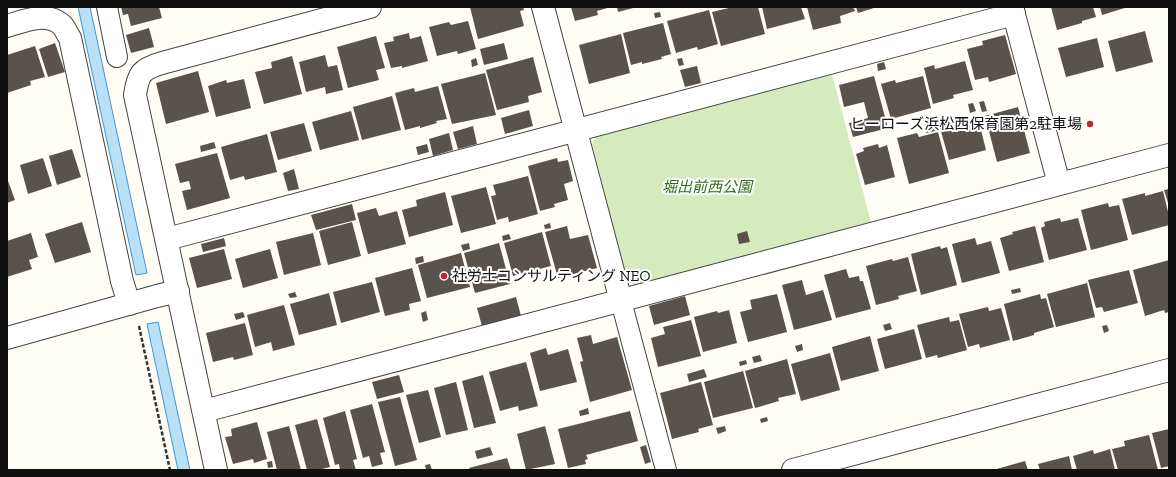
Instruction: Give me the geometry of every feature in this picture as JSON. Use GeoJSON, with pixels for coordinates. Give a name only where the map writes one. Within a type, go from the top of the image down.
{"type":"FeatureCollection","features":[{"type":"Feature","properties":{"kind":"street"},"geometry":{"type":"LineString","coordinates":[[106,7],[117,57]]}},
{"type":"Feature","properties":{"kind":"street"},"geometry":{"type":"LineString","coordinates":[[216,470],[135,95],[138,80],[147,67],[370,7]]}},
{"type":"Feature","properties":{"kind":"street"},"geometry":{"type":"LineString","coordinates":[[543,7],[666,470]]}},
{"type":"Feature","properties":{"kind":"street"},"geometry":{"type":"LineString","coordinates":[[166,239],[576,131],[1013,10],[1059,184]]}},
{"type":"Feature","properties":{"kind":"street"},"geometry":{"type":"LineString","coordinates":[[7,26],[33,18],[48,17],[62,25],[70,38],[122,281],[133,313]]}},
{"type":"Feature","properties":{"kind":"street"},"geometry":{"type":"LineString","coordinates":[[204,411],[1169,155]]}},
{"type":"Feature","properties":{"kind":"street"},"geometry":{"type":"LineString","coordinates":[[7,338],[133,313],[157,296],[178,291]]}},
{"type":"Feature","properties":{"kind":"street"},"geometry":{"type":"LineString","coordinates":[[793,470],[1169,370]]}},
{"type":"Feature","properties":{"kind":"path"},"geometry":{"type":"LineString","coordinates":[[133,313],[170,470]]}},
{"type":"Feature","properties":{"kind":"green space","name":"堀出前西公園"},"geometry":{"type":"Polygon","coordinates":[[[832,74],[871,222],[635,285],[628,281],[592,144],[596,137],[832,74]]]}},
{"type":"Feature","properties":{"kind":"water"},"geometry":{"type":"Polygon","coordinates":[[[78,7],[90,7],[147,273],[136,275],[78,7]]]}},
{"type":"Feature","properties":{"kind":"water"},"geometry":{"type":"Polygon","coordinates":[[[158,322],[190,470],[178,470],[147,324],[158,322]]]}},
{"type":"Feature","properties":{"kind":"building"},"geometry":{"type":"Polygon","coordinates":[[[121,7],[159,7],[162,18],[131,26],[128,14],[123,15],[121,7]]]}},
{"type":"Feature","properties":{"kind":"building"},"geometry":{"type":"Polygon","coordinates":[[[470,7],[523,7],[524,10],[520,11],[524,26],[478,39],[470,7]]]}},
{"type":"Feature","properties":{"kind":"building"},"geometry":{"type":"Polygon","coordinates":[[[571,7],[611,7],[597,11],[598,15],[575,21],[571,7]]]}},
{"type":"Feature","properties":{"kind":"building"},"geometry":{"type":"Polygon","coordinates":[[[617,7],[637,7],[618,12],[617,7]]]}},
{"type":"Feature","properties":{"kind":"building"},"geometry":{"type":"Polygon","coordinates":[[[733,7],[758,7],[765,34],[721,46],[712,12],[733,7]]]}},
{"type":"Feature","properties":{"kind":"building"},"geometry":{"type":"Polygon","coordinates":[[[762,7],[801,7],[805,19],[767,29],[762,7]]]}},
{"type":"Feature","properties":{"kind":"building"},"geometry":{"type":"Polygon","coordinates":[[[807,7],[853,7],[855,11],[840,16],[841,23],[813,30],[807,7]]]}},
{"type":"Feature","properties":{"kind":"building"},"geometry":{"type":"Polygon","coordinates":[[[856,7],[877,7],[858,13],[856,7]]]}},
{"type":"Feature","properties":{"kind":"building"},"geometry":{"type":"Polygon","coordinates":[[[1051,7],[1093,7],[1096,17],[1082,21],[1082,23],[1057,30],[1051,7]]]}},
{"type":"Feature","properties":{"kind":"building"},"geometry":{"type":"Polygon","coordinates":[[[1100,7],[1128,7],[1102,15],[1100,7]]]}},
{"type":"Feature","properties":{"kind":"building"},"geometry":{"type":"Polygon","coordinates":[[[709,10],[718,44],[698,50],[697,47],[676,53],[667,21],[709,10]]]}},
{"type":"Feature","properties":{"kind":"building"},"geometry":{"type":"Polygon","coordinates":[[[660,12],[661,17],[655,18],[654,13],[660,12]]]}},
{"type":"Feature","properties":{"kind":"building"},"geometry":{"type":"Polygon","coordinates":[[[468,21],[476,49],[458,54],[457,51],[437,56],[429,27],[449,22],[451,25],[468,21]]]}},
{"type":"Feature","properties":{"kind":"building"},"geometry":{"type":"Polygon","coordinates":[[[663,23],[671,54],[661,57],[662,59],[631,65],[623,33],[663,23]]]}},
{"type":"Feature","properties":{"kind":"building"},"geometry":{"type":"Polygon","coordinates":[[[149,28],[154,47],[131,53],[126,35],[149,28]]]}},
{"type":"Feature","properties":{"kind":"building"},"geometry":{"type":"Polygon","coordinates":[[[1145,31],[1153,62],[1116,72],[1108,41],[1145,31]]]}},
{"type":"Feature","properties":{"kind":"building"},"geometry":{"type":"Polygon","coordinates":[[[409,33],[410,39],[421,36],[428,61],[402,68],[402,66],[391,68],[384,43],[394,41],[393,37],[409,33]]]}},
{"type":"Feature","properties":{"kind":"building"},"geometry":{"type":"Polygon","coordinates":[[[621,34],[630,73],[589,84],[579,45],[621,34]]]}},
{"type":"Feature","properties":{"kind":"building"},"geometry":{"type":"Polygon","coordinates":[[[1005,35],[1016,74],[989,82],[988,77],[975,80],[967,49],[983,45],[982,41],[1005,35]]]}},
{"type":"Feature","properties":{"kind":"building"},"geometry":{"type":"Polygon","coordinates":[[[376,36],[385,68],[376,70],[379,80],[348,88],[337,47],[376,36]]]}},
{"type":"Feature","properties":{"kind":"building"},"geometry":{"type":"Polygon","coordinates":[[[1097,38],[1104,67],[1066,77],[1058,48],[1097,38]]]}},
{"type":"Feature","properties":{"kind":"building"},"geometry":{"type":"Polygon","coordinates":[[[55,43],[65,72],[48,77],[39,49],[55,43]]]}},
{"type":"Feature","properties":{"kind":"building"},"geometry":{"type":"Polygon","coordinates":[[[504,43],[508,59],[484,65],[480,49],[504,43]]]}},
{"type":"Feature","properties":{"kind":"building"},"geometry":{"type":"Polygon","coordinates":[[[35,46],[45,77],[30,81],[31,85],[7,93],[7,55],[35,46]]]}},
{"type":"Feature","properties":{"kind":"building"},"geometry":{"type":"Polygon","coordinates":[[[325,55],[328,67],[337,65],[343,90],[326,94],[325,87],[306,92],[299,62],[325,55]]]}},
{"type":"Feature","properties":{"kind":"building"},"geometry":{"type":"Polygon","coordinates":[[[292,56],[302,94],[264,104],[255,72],[272,68],[271,62],[292,56]]]}},
{"type":"Feature","properties":{"kind":"building"},"geometry":{"type":"Polygon","coordinates":[[[533,57],[542,92],[528,96],[529,102],[497,110],[486,70],[533,57]]]}},
{"type":"Feature","properties":{"kind":"building"},"geometry":{"type":"Polygon","coordinates":[[[476,58],[478,65],[472,67],[471,60],[476,58]]]}},
{"type":"Feature","properties":{"kind":"building"},"geometry":{"type":"Polygon","coordinates":[[[682,58],[684,65],[679,66],[677,59],[682,58]]]}},
{"type":"Feature","properties":{"kind":"building"},"geometry":{"type":"Polygon","coordinates":[[[965,61],[973,90],[953,95],[954,98],[933,104],[924,68],[934,65],[935,69],[965,61]]]}},
{"type":"Feature","properties":{"kind":"building"},"geometry":{"type":"Polygon","coordinates":[[[884,62],[886,69],[878,71],[877,64],[884,62]]]}},
{"type":"Feature","properties":{"kind":"building"},"geometry":{"type":"Polygon","coordinates":[[[697,66],[701,83],[685,87],[680,70],[697,66]]]}},
{"type":"Feature","properties":{"kind":"building"},"geometry":{"type":"Polygon","coordinates":[[[198,71],[209,112],[166,124],[156,83],[198,71]]]}},
{"type":"Feature","properties":{"kind":"building"},"geometry":{"type":"Polygon","coordinates":[[[485,73],[496,115],[452,124],[441,84],[485,73]]]}},
{"type":"Feature","properties":{"kind":"building"},"geometry":{"type":"Polygon","coordinates":[[[874,76],[888,128],[853,137],[849,123],[868,118],[864,102],[844,107],[839,85],[874,76]]]}},
{"type":"Feature","properties":{"kind":"building"},"geometry":{"type":"Polygon","coordinates":[[[923,76],[931,108],[891,119],[881,84],[895,80],[896,83],[923,76]]]}},
{"type":"Feature","properties":{"kind":"building"},"geometry":{"type":"Polygon","coordinates":[[[244,79],[251,108],[216,117],[208,86],[226,80],[227,83],[244,79]]]}},
{"type":"Feature","properties":{"kind":"building"},"geometry":{"type":"Polygon","coordinates":[[[438,86],[447,119],[436,121],[437,123],[420,128],[420,126],[405,130],[395,93],[414,88],[415,92],[438,86]]]}},
{"type":"Feature","properties":{"kind":"building"},"geometry":{"type":"Polygon","coordinates":[[[392,96],[401,130],[362,140],[353,107],[392,96]]]}},
{"type":"Feature","properties":{"kind":"building"},"geometry":{"type":"Polygon","coordinates":[[[984,101],[987,111],[982,112],[979,102],[984,101]]]}},
{"type":"Feature","properties":{"kind":"building"},"geometry":{"type":"Polygon","coordinates":[[[973,103],[976,111],[970,113],[968,104],[973,103]]]}},
{"type":"Feature","properties":{"kind":"building"},"geometry":{"type":"Polygon","coordinates":[[[1018,107],[1030,153],[997,162],[985,116],[1018,107]]]}},
{"type":"Feature","properties":{"kind":"building"},"geometry":{"type":"Polygon","coordinates":[[[529,110],[533,126],[505,134],[501,118],[529,110]]]}},
{"type":"Feature","properties":{"kind":"building"},"geometry":{"type":"Polygon","coordinates":[[[351,111],[359,140],[320,150],[312,122],[351,111]]]}},
{"type":"Feature","properties":{"kind":"building"},"geometry":{"type":"Polygon","coordinates":[[[978,118],[986,150],[949,160],[940,128],[978,118]]]}},
{"type":"Feature","properties":{"kind":"building"},"geometry":{"type":"Polygon","coordinates":[[[304,123],[312,151],[278,160],[270,132],[304,123]]]}},
{"type":"Feature","properties":{"kind":"building"},"geometry":{"type":"Polygon","coordinates":[[[933,125],[935,131],[926,133],[924,127],[933,125]]]}},
{"type":"Feature","properties":{"kind":"building"},"geometry":{"type":"Polygon","coordinates":[[[473,126],[477,144],[458,149],[453,132],[473,126]]]}},
{"type":"Feature","properties":{"kind":"building"},"geometry":{"type":"Polygon","coordinates":[[[938,132],[949,173],[909,184],[897,138],[917,133],[919,137],[938,132]]]}},
{"type":"Feature","properties":{"kind":"building"},"geometry":{"type":"Polygon","coordinates":[[[449,133],[453,150],[433,156],[429,139],[449,133]]]}},
{"type":"Feature","properties":{"kind":"building"},"geometry":{"type":"Polygon","coordinates":[[[267,134],[277,172],[245,180],[244,176],[230,180],[221,147],[267,134]]]}},
{"type":"Feature","properties":{"kind":"building"},"geometry":{"type":"Polygon","coordinates":[[[214,142],[216,148],[201,152],[200,146],[214,142]]]}},
{"type":"Feature","properties":{"kind":"building"},"geometry":{"type":"Polygon","coordinates":[[[427,144],[429,152],[418,155],[416,147],[427,144]]]}},
{"type":"Feature","properties":{"kind":"building"},"geometry":{"type":"Polygon","coordinates":[[[878,144],[879,148],[887,145],[895,177],[865,185],[856,154],[864,151],[863,148],[878,144]]]}},
{"type":"Feature","properties":{"kind":"building"},"geometry":{"type":"Polygon","coordinates":[[[72,149],[81,177],[57,185],[49,156],[72,149]]]}},
{"type":"Feature","properties":{"kind":"building"},"geometry":{"type":"Polygon","coordinates":[[[217,153],[230,198],[187,210],[182,191],[191,189],[189,181],[180,183],[175,164],[217,153]]]}},
{"type":"Feature","properties":{"kind":"building"},"geometry":{"type":"Polygon","coordinates":[[[43,158],[52,186],[28,194],[20,165],[43,158]]]}},
{"type":"Feature","properties":{"kind":"building"},"geometry":{"type":"Polygon","coordinates":[[[557,158],[558,162],[568,160],[573,181],[564,184],[568,200],[554,204],[555,207],[540,211],[528,166],[557,158]]]}},
{"type":"Feature","properties":{"kind":"building"},"geometry":{"type":"Polygon","coordinates":[[[294,169],[299,189],[288,191],[283,173],[294,169]]]}},
{"type":"Feature","properties":{"kind":"building"},"geometry":{"type":"Polygon","coordinates":[[[528,176],[538,214],[509,222],[508,217],[497,220],[491,196],[496,195],[493,185],[528,176]]]}},
{"type":"Feature","properties":{"kind":"building"},"geometry":{"type":"Polygon","coordinates":[[[7,178],[15,200],[7,203],[7,178]]]}},
{"type":"Feature","properties":{"kind":"building"},"geometry":{"type":"Polygon","coordinates":[[[486,187],[496,224],[461,233],[451,196],[486,187]]]}},
{"type":"Feature","properties":{"kind":"building"},"geometry":{"type":"Polygon","coordinates":[[[1169,189],[1169,206],[1164,190],[1169,189]]]}},
{"type":"Feature","properties":{"kind":"building"},"geometry":{"type":"Polygon","coordinates":[[[1163,191],[1169,216],[1169,225],[1132,235],[1122,199],[1145,193],[1145,196],[1163,191]]]}},
{"type":"Feature","properties":{"kind":"building"},"geometry":{"type":"Polygon","coordinates":[[[445,192],[453,225],[409,237],[402,210],[417,206],[416,200],[445,192]]]}},
{"type":"Feature","properties":{"kind":"building"},"geometry":{"type":"Polygon","coordinates":[[[1108,203],[1109,207],[1119,205],[1128,240],[1091,250],[1081,210],[1108,203]]]}},
{"type":"Feature","properties":{"kind":"building"},"geometry":{"type":"Polygon","coordinates":[[[352,204],[356,220],[316,230],[311,215],[352,204]]]}},
{"type":"Feature","properties":{"kind":"building"},"geometry":{"type":"Polygon","coordinates":[[[376,208],[379,216],[397,211],[406,244],[368,254],[357,213],[376,208]]]}},
{"type":"Feature","properties":{"kind":"building"},"geometry":{"type":"Polygon","coordinates":[[[1060,218],[1061,222],[1078,218],[1087,250],[1049,260],[1041,228],[1045,226],[1044,222],[1060,218]]]}},
{"type":"Feature","properties":{"kind":"building"},"geometry":{"type":"Polygon","coordinates":[[[82,222],[91,252],[55,263],[45,234],[82,222]]]}},
{"type":"Feature","properties":{"kind":"building"},"geometry":{"type":"Polygon","coordinates":[[[352,222],[361,256],[328,265],[319,231],[352,222]]]}},
{"type":"Feature","properties":{"kind":"building"},"geometry":{"type":"Polygon","coordinates":[[[550,223],[551,228],[545,229],[544,225],[550,223]]]}},
{"type":"Feature","properties":{"kind":"building"},"geometry":{"type":"Polygon","coordinates":[[[567,226],[570,239],[588,235],[597,268],[558,278],[545,232],[567,226]]]}},
{"type":"Feature","properties":{"kind":"building"},"geometry":{"type":"Polygon","coordinates":[[[1035,226],[1044,262],[1009,271],[1000,238],[1013,234],[1012,232],[1035,226]]]}},
{"type":"Feature","properties":{"kind":"building"},"geometry":{"type":"Polygon","coordinates":[[[747,231],[750,242],[739,244],[737,234],[747,231]]]}},
{"type":"Feature","properties":{"kind":"building"},"geometry":{"type":"Polygon","coordinates":[[[542,232],[551,266],[513,276],[504,243],[542,232]]]}},
{"type":"Feature","properties":{"kind":"building"},"geometry":{"type":"Polygon","coordinates":[[[31,233],[38,257],[29,260],[32,269],[7,277],[7,241],[31,233]]]}},
{"type":"Feature","properties":{"kind":"building"},"geometry":{"type":"Polygon","coordinates":[[[313,233],[321,265],[284,275],[276,242],[313,233]]]}},
{"type":"Feature","properties":{"kind":"building"},"geometry":{"type":"Polygon","coordinates":[[[509,234],[511,239],[503,241],[502,236],[509,234]]]}},
{"type":"Feature","properties":{"kind":"building"},"geometry":{"type":"Polygon","coordinates":[[[224,238],[226,246],[203,252],[201,244],[224,238]]]}},
{"type":"Feature","properties":{"kind":"building"},"geometry":{"type":"Polygon","coordinates":[[[975,238],[977,245],[991,241],[1000,273],[962,283],[952,244],[975,238]]]}},
{"type":"Feature","properties":{"kind":"building"},"geometry":{"type":"Polygon","coordinates":[[[469,243],[470,249],[463,251],[461,245],[469,243]]]}},
{"type":"Feature","properties":{"kind":"building"},"geometry":{"type":"Polygon","coordinates":[[[499,243],[510,284],[475,293],[464,253],[499,243]]]}},
{"type":"Feature","properties":{"kind":"building"},"geometry":{"type":"Polygon","coordinates":[[[940,246],[941,249],[947,247],[957,285],[921,295],[911,254],[940,246]]]}},
{"type":"Feature","properties":{"kind":"building"},"geometry":{"type":"Polygon","coordinates":[[[224,249],[232,279],[197,288],[189,258],[224,249]]]}},
{"type":"Feature","properties":{"kind":"building"},"geometry":{"type":"Polygon","coordinates":[[[270,249],[278,278],[243,288],[235,259],[270,249]]]}},
{"type":"Feature","properties":{"kind":"building"},"geometry":{"type":"Polygon","coordinates":[[[461,253],[470,287],[427,298],[418,265],[461,253]]]}},
{"type":"Feature","properties":{"kind":"building"},"geometry":{"type":"Polygon","coordinates":[[[423,256],[424,262],[416,264],[415,258],[423,256]]]}},
{"type":"Feature","properties":{"kind":"building"},"geometry":{"type":"Polygon","coordinates":[[[908,257],[917,291],[898,296],[899,299],[876,305],[866,266],[892,259],[893,261],[908,257]]]}},
{"type":"Feature","properties":{"kind":"building"},"geometry":{"type":"Polygon","coordinates":[[[1169,260],[1169,312],[1165,313],[1164,310],[1145,316],[1133,270],[1169,260]]]}},
{"type":"Feature","properties":{"kind":"building"},"geometry":{"type":"Polygon","coordinates":[[[412,268],[421,301],[409,304],[410,310],[385,316],[375,278],[412,268]]]}},
{"type":"Feature","properties":{"kind":"building"},"geometry":{"type":"Polygon","coordinates":[[[846,269],[849,278],[859,276],[860,281],[863,281],[871,309],[836,318],[824,275],[846,269]]]}},
{"type":"Feature","properties":{"kind":"building"},"geometry":{"type":"Polygon","coordinates":[[[1129,270],[1138,303],[1104,312],[1102,307],[1096,308],[1088,280],[1129,270]]]}},
{"type":"Feature","properties":{"kind":"building"},"geometry":{"type":"Polygon","coordinates":[[[802,280],[806,295],[823,290],[832,320],[794,330],[782,285],[802,280]]]}},
{"type":"Feature","properties":{"kind":"building"},"geometry":{"type":"Polygon","coordinates":[[[372,282],[380,312],[341,323],[333,292],[372,282]]]}},
{"type":"Feature","properties":{"kind":"building"},"geometry":{"type":"Polygon","coordinates":[[[1087,283],[1095,317],[1056,327],[1047,294],[1087,283]]]}},
{"type":"Feature","properties":{"kind":"building"},"geometry":{"type":"Polygon","coordinates":[[[1020,288],[1021,292],[1012,294],[1011,290],[1020,288]]]}},
{"type":"Feature","properties":{"kind":"building"},"geometry":{"type":"Polygon","coordinates":[[[295,292],[297,297],[290,298],[288,294],[295,292]]]}},
{"type":"Feature","properties":{"kind":"building"},"geometry":{"type":"Polygon","coordinates":[[[329,293],[337,325],[299,335],[290,304],[329,293]]]}},
{"type":"Feature","properties":{"kind":"building"},"geometry":{"type":"Polygon","coordinates":[[[777,294],[787,332],[748,342],[740,312],[752,309],[750,300],[777,294]]]}},
{"type":"Feature","properties":{"kind":"building"},"geometry":{"type":"Polygon","coordinates":[[[1040,294],[1041,299],[1046,298],[1054,327],[1013,341],[1004,304],[1040,294]]]}},
{"type":"Feature","properties":{"kind":"building"},"geometry":{"type":"Polygon","coordinates":[[[685,296],[690,315],[654,325],[649,306],[685,296]]]}},
{"type":"Feature","properties":{"kind":"building"},"geometry":{"type":"Polygon","coordinates":[[[516,297],[521,316],[482,326],[477,308],[516,297]]]}},
{"type":"Feature","properties":{"kind":"building"},"geometry":{"type":"Polygon","coordinates":[[[284,305],[295,345],[273,351],[271,342],[255,347],[247,315],[284,305]]]}},
{"type":"Feature","properties":{"kind":"building"},"geometry":{"type":"Polygon","coordinates":[[[988,307],[989,311],[1001,308],[1010,340],[980,348],[979,344],[968,347],[959,314],[988,307]]]}},
{"type":"Feature","properties":{"kind":"building"},"geometry":{"type":"Polygon","coordinates":[[[729,310],[737,343],[703,352],[694,317],[717,311],[718,313],[729,310]]]}},
{"type":"Feature","properties":{"kind":"building"},"geometry":{"type":"Polygon","coordinates":[[[426,311],[428,320],[423,322],[421,313],[426,311]]]}},
{"type":"Feature","properties":{"kind":"building"},"geometry":{"type":"Polygon","coordinates":[[[243,312],[245,317],[236,320],[234,314],[243,312]]]}},
{"type":"Feature","properties":{"kind":"building"},"geometry":{"type":"Polygon","coordinates":[[[949,317],[950,322],[959,320],[967,350],[938,358],[937,355],[926,358],[917,325],[949,317]]]}},
{"type":"Feature","properties":{"kind":"building"},"geometry":{"type":"Polygon","coordinates":[[[691,320],[701,356],[658,367],[651,338],[665,334],[663,327],[691,320]]]}},
{"type":"Feature","properties":{"kind":"building"},"geometry":{"type":"Polygon","coordinates":[[[245,323],[253,355],[234,360],[233,357],[213,362],[206,333],[245,323]]]}},
{"type":"Feature","properties":{"kind":"building"},"geometry":{"type":"Polygon","coordinates":[[[890,323],[892,329],[885,331],[883,325],[890,323]]]}},
{"type":"Feature","properties":{"kind":"building"},"geometry":{"type":"Polygon","coordinates":[[[1107,325],[1109,331],[1104,333],[1102,326],[1107,325]]]}},
{"type":"Feature","properties":{"kind":"building"},"geometry":{"type":"Polygon","coordinates":[[[914,329],[922,359],[885,369],[877,339],[914,329]]]}},
{"type":"Feature","properties":{"kind":"building"},"geometry":{"type":"Polygon","coordinates":[[[591,335],[593,344],[617,337],[632,390],[590,402],[580,362],[583,361],[577,338],[591,335]]]}},
{"type":"Feature","properties":{"kind":"building"},"geometry":{"type":"Polygon","coordinates":[[[870,336],[879,371],[841,381],[832,347],[870,336]]]}},
{"type":"Feature","properties":{"kind":"building"},"geometry":{"type":"Polygon","coordinates":[[[802,344],[803,350],[797,352],[795,346],[802,344]]]}},
{"type":"Feature","properties":{"kind":"building"},"geometry":{"type":"Polygon","coordinates":[[[546,348],[548,355],[568,349],[577,382],[540,391],[530,353],[546,348]]]}},
{"type":"Feature","properties":{"kind":"building"},"geometry":{"type":"Polygon","coordinates":[[[830,353],[840,390],[801,401],[791,364],[830,353]]]}},
{"type":"Feature","properties":{"kind":"building"},"geometry":{"type":"Polygon","coordinates":[[[760,355],[762,361],[754,363],[752,357],[760,355]]]}},
{"type":"Feature","properties":{"kind":"building"},"geometry":{"type":"Polygon","coordinates":[[[787,359],[796,394],[778,398],[779,401],[755,408],[745,371],[787,359]]]}},
{"type":"Feature","properties":{"kind":"building"},"geometry":{"type":"Polygon","coordinates":[[[746,360],[747,364],[740,366],[739,362],[746,360]]]}},
{"type":"Feature","properties":{"kind":"building"},"geometry":{"type":"Polygon","coordinates":[[[526,362],[538,406],[519,411],[518,406],[500,411],[489,372],[526,362]]]}},
{"type":"Feature","properties":{"kind":"building"},"geometry":{"type":"Polygon","coordinates":[[[704,369],[707,377],[689,382],[687,374],[704,369]]]}},
{"type":"Feature","properties":{"kind":"building"},"geometry":{"type":"Polygon","coordinates":[[[743,371],[753,408],[713,418],[704,382],[743,371]]]}},
{"type":"Feature","properties":{"kind":"building"},"geometry":{"type":"Polygon","coordinates":[[[399,375],[404,392],[377,399],[372,382],[399,375]]]}},
{"type":"Feature","properties":{"kind":"building"},"geometry":{"type":"Polygon","coordinates":[[[483,375],[496,423],[474,428],[462,381],[483,375]]]}},
{"type":"Feature","properties":{"kind":"building"},"geometry":{"type":"Polygon","coordinates":[[[456,382],[468,430],[446,435],[434,388],[456,382]]]}},
{"type":"Feature","properties":{"kind":"building"},"geometry":{"type":"Polygon","coordinates":[[[701,382],[713,425],[698,429],[699,432],[672,439],[660,393],[701,382]]]}},
{"type":"Feature","properties":{"kind":"building"},"geometry":{"type":"Polygon","coordinates":[[[428,390],[441,437],[419,443],[406,395],[428,390]]]}},
{"type":"Feature","properties":{"kind":"building"},"geometry":{"type":"Polygon","coordinates":[[[400,397],[417,460],[395,466],[378,402],[400,397]]]}},
{"type":"Feature","properties":{"kind":"building"},"geometry":{"type":"Polygon","coordinates":[[[372,404],[385,452],[380,453],[383,464],[372,467],[369,456],[363,458],[350,410],[372,404]]]}},
{"type":"Feature","properties":{"kind":"building"},"geometry":{"type":"Polygon","coordinates":[[[588,408],[589,414],[580,416],[579,411],[588,408]]]}},
{"type":"Feature","properties":{"kind":"building"},"geometry":{"type":"Polygon","coordinates":[[[345,411],[357,459],[353,460],[356,470],[340,470],[339,464],[335,465],[323,418],[345,411]]]}},
{"type":"Feature","properties":{"kind":"building"},"geometry":{"type":"Polygon","coordinates":[[[630,411],[638,441],[586,455],[588,459],[585,460],[586,464],[568,468],[558,429],[630,411]]]}},
{"type":"Feature","properties":{"kind":"building"},"geometry":{"type":"Polygon","coordinates":[[[767,417],[768,421],[761,423],[760,419],[767,417]]]}},
{"type":"Feature","properties":{"kind":"building"},"geometry":{"type":"Polygon","coordinates":[[[317,419],[330,467],[322,470],[307,470],[295,425],[317,419]]]}},
{"type":"Feature","properties":{"kind":"building"},"geometry":{"type":"Polygon","coordinates":[[[257,422],[267,459],[254,463],[253,459],[233,464],[225,437],[232,436],[231,429],[257,422]]]}},
{"type":"Feature","properties":{"kind":"building"},"geometry":{"type":"Polygon","coordinates":[[[289,426],[301,470],[277,470],[267,432],[289,426]]]}},
{"type":"Feature","properties":{"kind":"building"},"geometry":{"type":"Polygon","coordinates":[[[545,426],[555,464],[526,470],[517,434],[545,426]]]}},
{"type":"Feature","properties":{"kind":"building"},"geometry":{"type":"Polygon","coordinates":[[[725,426],[726,431],[718,434],[716,428],[725,426]]]}},
{"type":"Feature","properties":{"kind":"building"},"geometry":{"type":"Polygon","coordinates":[[[1169,429],[1169,466],[1161,468],[1152,433],[1169,429]]]}},
{"type":"Feature","properties":{"kind":"building"},"geometry":{"type":"Polygon","coordinates":[[[1149,435],[1158,470],[1118,470],[1112,449],[1125,446],[1124,441],[1149,435]]]}},
{"type":"Feature","properties":{"kind":"building"},"geometry":{"type":"Polygon","coordinates":[[[646,445],[651,462],[645,464],[640,447],[646,445]]]}},
{"type":"Feature","properties":{"kind":"building"},"geometry":{"type":"Polygon","coordinates":[[[490,447],[493,455],[477,459],[475,451],[490,447]]]}},
{"type":"Feature","properties":{"kind":"building"},"geometry":{"type":"Polygon","coordinates":[[[1110,449],[1115,470],[1077,470],[1073,456],[1093,450],[1094,454],[1110,449]]]}},
{"type":"Feature","properties":{"kind":"building"},"geometry":{"type":"Polygon","coordinates":[[[1069,456],[1072,470],[1040,470],[1038,464],[1069,456]]]}},
{"type":"Feature","properties":{"kind":"building"},"geometry":{"type":"Polygon","coordinates":[[[507,458],[511,470],[470,470],[469,468],[507,458]]]}},
{"type":"Feature","properties":{"kind":"building"},"geometry":{"type":"Polygon","coordinates":[[[272,461],[273,467],[268,468],[267,462],[272,461]]]}},
{"type":"Feature","properties":{"kind":"building"},"geometry":{"type":"Polygon","coordinates":[[[1025,461],[1028,470],[993,470],[1025,461]]]}},
{"type":"Feature","properties":{"kind":"building"},"geometry":{"type":"Polygon","coordinates":[[[430,464],[432,470],[426,470],[425,465],[430,464]]]}},
{"type":"Feature","properties":{"kind":"place","name":"ヒーローズ浜松西保育園第2駐車場"},"geometry":{"type":"Point","coordinates":[1090,124]}},
{"type":"Feature","properties":{"kind":"place","name":"社労士コンサルティング NEO"},"geometry":{"type":"Point","coordinates":[444,276]}}]}
